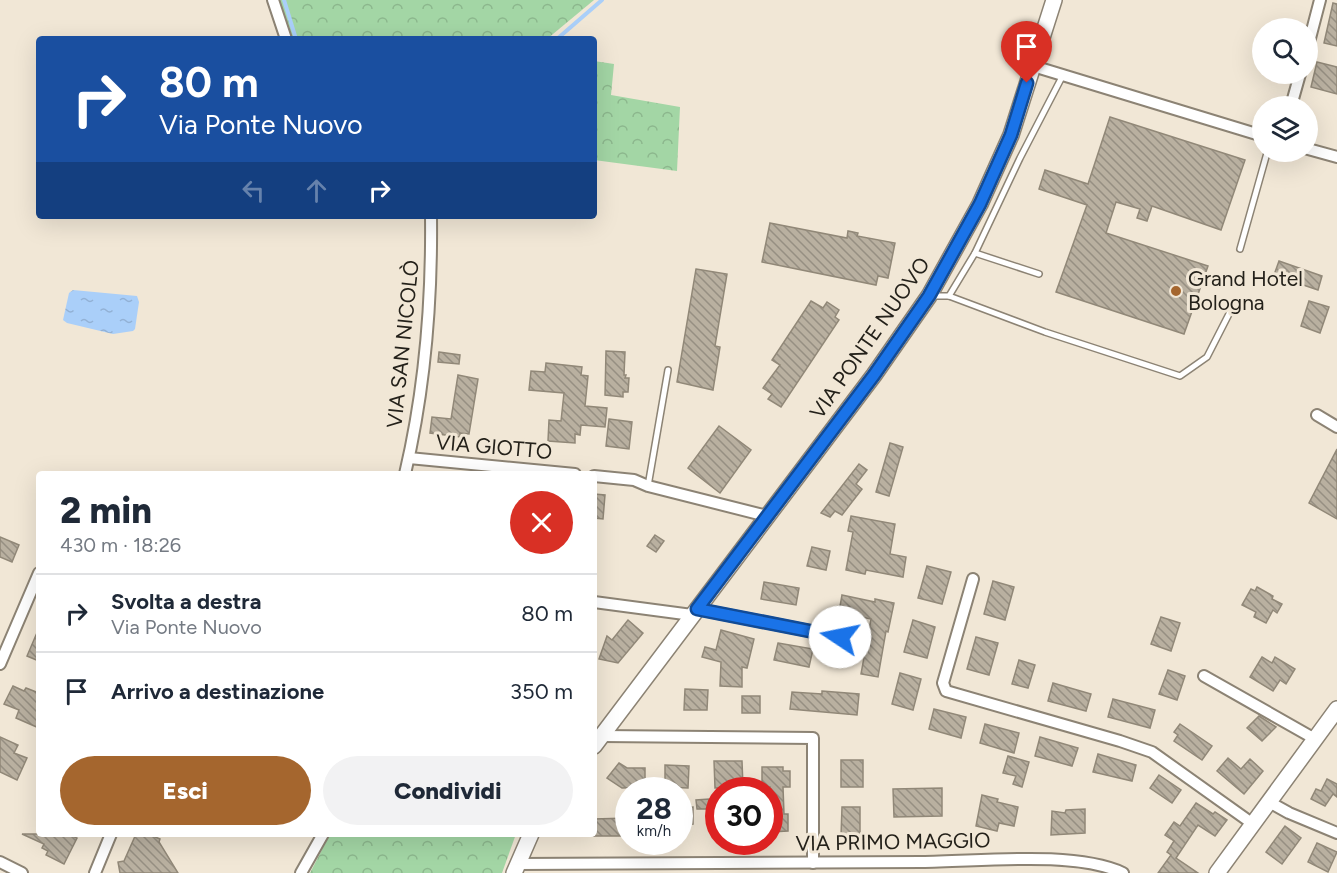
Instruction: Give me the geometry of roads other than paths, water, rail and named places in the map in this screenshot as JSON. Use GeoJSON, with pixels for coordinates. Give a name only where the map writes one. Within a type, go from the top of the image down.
{"type":"FeatureCollection","features":[{"type":"Feature","properties":{"kind":"main road","name":"VIA PONTE NUOVO"},"geometry":{"type":"LineString","coordinates":[[598,741],[874,375],[929,296],[957,250],[1011,135],[1053,0]]}},
{"type":"Feature","properties":{"kind":"main road"},"geometry":{"type":"LineString","coordinates":[[1217,873],[1337,709]]}},
{"type":"Feature","properties":{"kind":"main road"},"geometry":{"type":"LineString","coordinates":[[515,868],[530,837]]}},
{"type":"Feature","properties":{"kind":"street"},"geometry":{"type":"LineString","coordinates":[[273,0],[285,36]]}},
{"type":"Feature","properties":{"kind":"street"},"geometry":{"type":"LineString","coordinates":[[1315,18],[1320,0]]}},
{"type":"Feature","properties":{"kind":"street"},"geometry":{"type":"LineString","coordinates":[[1033,66],[1252,133]]}},
{"type":"Feature","properties":{"kind":"street"},"geometry":{"type":"LineString","coordinates":[[1318,152],[1337,157]]}},
{"type":"Feature","properties":{"kind":"street","name":"VIA SAN NICOLÒ"},"geometry":{"type":"LineString","coordinates":[[406,471],[417,421],[424,363],[429,304],[431,219]]}},
{"type":"Feature","properties":{"kind":"street"},"geometry":{"type":"LineString","coordinates":[[1317,415],[1337,426]]}},
{"type":"Feature","properties":{"kind":"street","name":"VIA GIOTTO"},"geometry":{"type":"LineString","coordinates":[[409,458],[544,471]]}},
{"type":"Feature","properties":{"kind":"street"},"geometry":{"type":"LineString","coordinates":[[597,476],[634,480],[648,486],[767,516]]}},
{"type":"Feature","properties":{"kind":"street"},"geometry":{"type":"LineString","coordinates":[[973,579],[943,683],[946,691],[1152,752],[1253,824]]}},
{"type":"Feature","properties":{"kind":"street"},"geometry":{"type":"LineString","coordinates":[[0,664],[36,580]]}},
{"type":"Feature","properties":{"kind":"street"},"geometry":{"type":"LineString","coordinates":[[597,602],[694,612],[840,637]]}},
{"type":"Feature","properties":{"kind":"street"},"geometry":{"type":"LineString","coordinates":[[1204,676],[1315,739]]}},
{"type":"Feature","properties":{"kind":"street"},"geometry":{"type":"LineString","coordinates":[[598,741],[813,738],[813,863]]}},
{"type":"Feature","properties":{"kind":"street"},"geometry":{"type":"LineString","coordinates":[[1269,802],[1337,833]]}},
{"type":"Feature","properties":{"kind":"street"},"geometry":{"type":"LineString","coordinates":[[94,873],[110,837]]}},
{"type":"Feature","properties":{"kind":"street"},"geometry":{"type":"LineString","coordinates":[[301,873],[321,837]]}},
{"type":"Feature","properties":{"kind":"street","name":"VIA PRIMO MAGGIO"},"geometry":{"type":"LineString","coordinates":[[515,868],[1045,859],[1086,863],[1123,873]]}},
{"type":"Feature","properties":{"kind":"street"},"geometry":{"type":"LineString","coordinates":[[0,862],[22,873]]}},
{"type":"Feature","properties":{"kind":"lane"},"geometry":{"type":"LineString","coordinates":[[949,296],[975,253],[1063,75]]}},
{"type":"Feature","properties":{"kind":"lane"},"geometry":{"type":"LineString","coordinates":[[1240,249],[1264,162]]}},
{"type":"Feature","properties":{"kind":"lane"},"geometry":{"type":"LineString","coordinates":[[975,253],[1039,274]]}},
{"type":"Feature","properties":{"kind":"lane"},"geometry":{"type":"LineString","coordinates":[[929,296],[949,296],[1045,332],[1180,376],[1207,357],[1230,312]]}},
{"type":"Feature","properties":{"kind":"lane"},"geometry":{"type":"LineString","coordinates":[[648,486],[668,370]]}},
{"type":"Feature","properties":{"kind":"water"},"geometry":{"type":"Polygon","coordinates":[[[73,290],[137,296],[139,302],[135,329],[113,334],[67,323],[63,320],[69,293],[73,290]]]}},
{"type":"Feature","properties":{"kind":"waterway"},"geometry":{"type":"LineString","coordinates":[[284,0],[295,36]]}},
{"type":"Feature","properties":{"kind":"waterway"},"geometry":{"type":"LineString","coordinates":[[560,36],[602,0]]}},
{"type":"Feature","properties":{"kind":"place","name":"Grand Hotel Bologna"},"geometry":{"type":"Point","coordinates":[1176,291]}}]}
